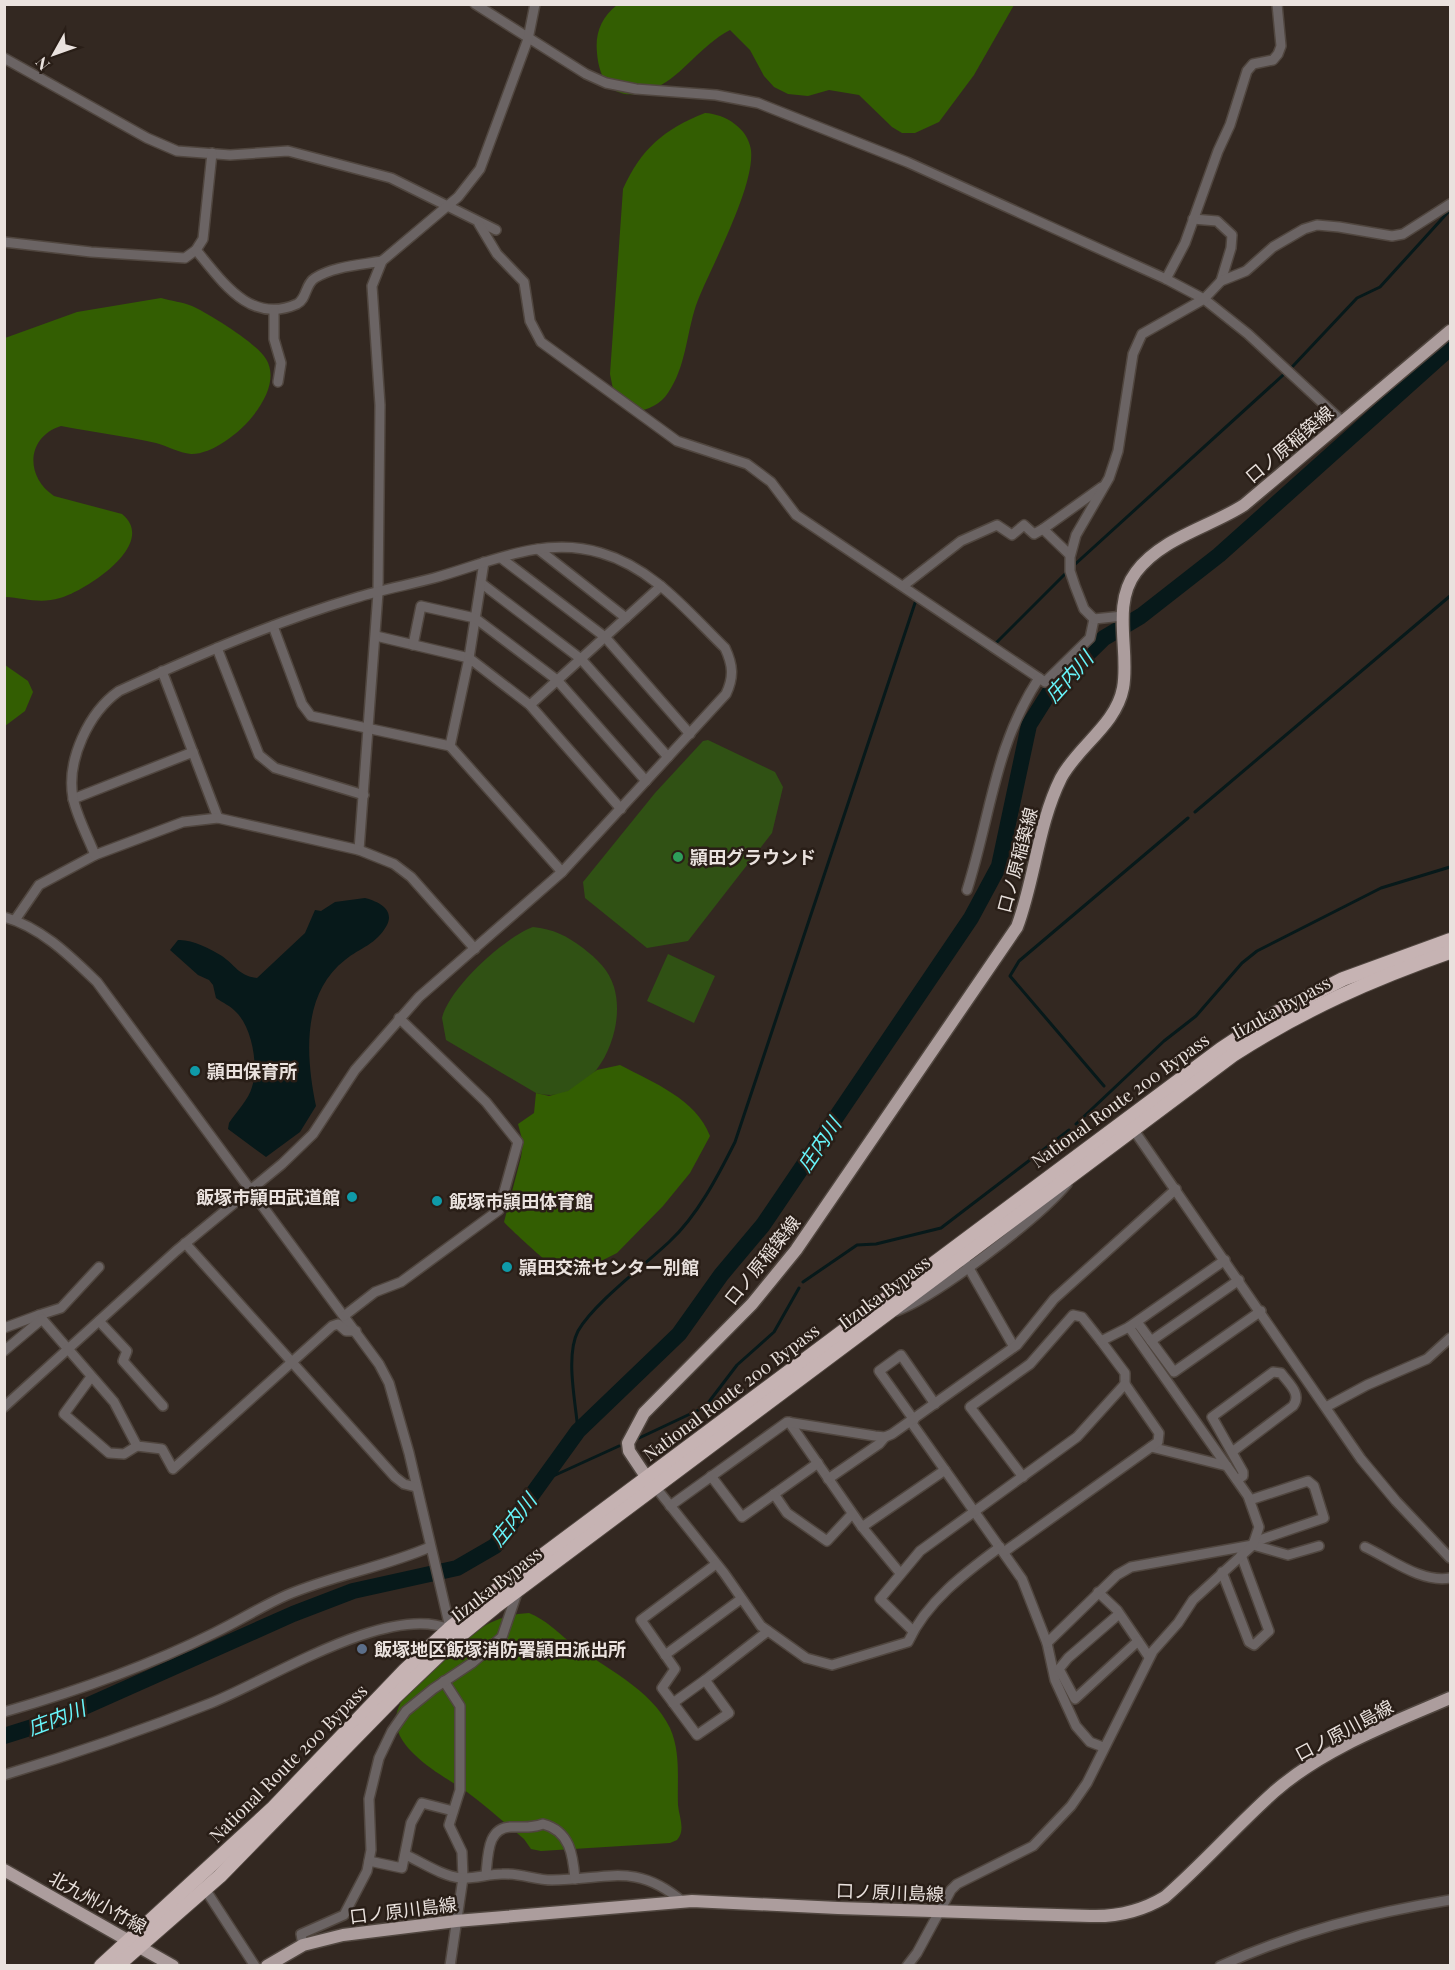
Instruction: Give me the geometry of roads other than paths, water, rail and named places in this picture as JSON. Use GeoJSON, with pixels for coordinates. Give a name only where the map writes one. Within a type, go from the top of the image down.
{"type":"FeatureCollection","features":[{"type":"Feature","properties":{"kind":"highway","name":"National Route 200 Bypass"},"geometry":{"type":"LineString","coordinates":[[101,1965],[134,1942],[272,1809],[405,1670],[1129,1123],[1221,1048],[1274,1014],[1343,979],[1450,940]]}},
{"type":"Feature","properties":{"kind":"highway","name":"Iizuka Bypass"},"geometry":{"type":"LineString","coordinates":[[117,1965],[134,1942],[204,1889],[251,1846],[394,1698],[453,1633],[518,1588],[651,1482],[883,1315],[965,1262],[1079,1168],[1129,1123],[1233,1054],[1299,1014],[1346,991],[1450,952]]}},
{"type":"Feature","properties":{"kind":"main road","name":"口ノ原稲築線"},"geometry":{"type":"LineString","coordinates":[[651,1482],[629,1450],[628,1443],[644,1413],[752,1305],[796,1250],[1017,927],[1025,905],[1047,817],[1062,777],[1116,708],[1122,693],[1123,616],[1128,586],[1135,573],[1149,558],[1167,545],[1208,526],[1244,505],[1450,331]]}},
{"type":"Feature","properties":{"kind":"main road","name":"口ノ原川島線"},"geometry":{"type":"LineString","coordinates":[[267,1965],[303,1946],[343,1935],[456,1921],[682,1902],[1101,1916],[1143,1909],[1165,1897],[1275,1791],[1316,1761],[1354,1741],[1450,1698]]}},
{"type":"Feature","properties":{"kind":"main road","name":"北九州小竹線"},"geometry":{"type":"LineString","coordinates":[[4,1870],[173,1965]]}},
{"type":"Feature","properties":{"kind":"street"},"geometry":{"type":"LineString","coordinates":[[475,4],[586,74],[606,83],[636,89],[716,95],[758,103],[907,162],[1166,279],[1204,299],[1248,334],[1343,422]]}},
{"type":"Feature","properties":{"kind":"street"},"geometry":{"type":"LineString","coordinates":[[359,850],[378,593],[380,405],[372,286],[382,261],[396,247],[447,207],[469,185],[480,169],[528,39],[535,4]]}},
{"type":"Feature","properties":{"kind":"street"},"geometry":{"type":"LineString","coordinates":[[1166,279],[1185,243],[1230,125],[1246,71],[1253,64],[1273,60],[1278,54],[1281,46],[1277,4]]}},
{"type":"Feature","properties":{"kind":"street"},"geometry":{"type":"LineString","coordinates":[[4,58],[147,138],[177,151],[230,155],[288,151],[391,178],[479,224],[496,230]]}},
{"type":"Feature","properties":{"kind":"street"},"geometry":{"type":"LineString","coordinates":[[4,242],[185,258],[196,250],[202,239],[213,153]]}},
{"type":"Feature","properties":{"kind":"street"},"geometry":{"type":"LineString","coordinates":[[1094,619],[1084,609],[1075,586],[1069,564],[1070,555],[1076,535],[1105,485],[1124,424],[1133,354],[1139,339],[1149,330],[1204,299],[1221,281],[1246,271],[1273,247],[1304,229],[1317,225],[1392,236],[1403,234],[1450,204]]}},
{"type":"Feature","properties":{"kind":"street"},"geometry":{"type":"LineString","coordinates":[[1194,219],[1217,221],[1232,236],[1221,281]]}},
{"type":"Feature","properties":{"kind":"street"},"geometry":{"type":"LineString","coordinates":[[479,224],[497,254],[524,282],[530,321],[541,342],[677,441],[747,464],[771,482],[796,514],[1045,682],[1090,638],[1094,619]]}},
{"type":"Feature","properties":{"kind":"street"},"geometry":{"type":"LineString","coordinates":[[196,250],[237,297],[274,311],[298,303],[314,279],[332,271],[382,261]]}},
{"type":"Feature","properties":{"kind":"street"},"geometry":{"type":"LineString","coordinates":[[274,311],[274,339],[281,363],[278,382]]}},
{"type":"Feature","properties":{"kind":"street"},"geometry":{"type":"LineString","coordinates":[[903,586],[961,541],[997,525],[1012,535],[1024,525],[1034,534],[1105,485]]}},
{"type":"Feature","properties":{"kind":"street"},"geometry":{"type":"LineString","coordinates":[[1043,529],[1070,555]]}},
{"type":"Feature","properties":{"kind":"street"},"geometry":{"type":"LineString","coordinates":[[4,1393],[8,1404],[185,1244],[313,1134],[355,1070],[399,1018],[419,997],[562,872],[726,694],[732,681],[732,663],[725,648],[661,586],[643,572],[602,553],[576,547],[538,549],[356,597],[217,648],[119,691],[105,701],[92,718],[72,768],[73,799],[94,855]]}},
{"type":"Feature","properties":{"kind":"street"},"geometry":{"type":"LineString","coordinates":[[538,549],[626,618]]}},
{"type":"Feature","properties":{"kind":"street"},"geometry":{"type":"LineString","coordinates":[[501,558],[605,637],[690,734]]}},
{"type":"Feature","properties":{"kind":"street"},"geometry":{"type":"LineString","coordinates":[[450,746],[469,658],[484,562]]}},
{"type":"Feature","properties":{"kind":"street"},"geometry":{"type":"LineString","coordinates":[[481,583],[581,659],[668,757]]}},
{"type":"Feature","properties":{"kind":"street"},"geometry":{"type":"LineString","coordinates":[[530,705],[661,586]]}},
{"type":"Feature","properties":{"kind":"street"},"geometry":{"type":"LineString","coordinates":[[413,645],[421,606],[475,618],[557,680],[646,781]]}},
{"type":"Feature","properties":{"kind":"street"},"geometry":{"type":"LineString","coordinates":[[1094,619],[1123,616]]}},
{"type":"Feature","properties":{"kind":"street"},"geometry":{"type":"LineString","coordinates":[[273,626],[298,696],[307,711],[318,719],[450,746],[562,872]]}},
{"type":"Feature","properties":{"kind":"street"},"geometry":{"type":"LineString","coordinates":[[376,636],[469,658],[530,705],[621,809]]}},
{"type":"Feature","properties":{"kind":"street"},"geometry":{"type":"LineString","coordinates":[[217,648],[252,740],[264,761],[275,768],[364,795]]}},
{"type":"Feature","properties":{"kind":"street"},"geometry":{"type":"LineString","coordinates":[[162,671],[218,818]]}},
{"type":"Feature","properties":{"kind":"street"},"geometry":{"type":"LineString","coordinates":[[967,890],[999,762],[1012,724],[1039,678]]}},
{"type":"Feature","properties":{"kind":"street"},"geometry":{"type":"LineString","coordinates":[[73,799],[193,752]]}},
{"type":"Feature","properties":{"kind":"street"},"geometry":{"type":"LineString","coordinates":[[15,920],[39,885],[94,855],[183,822],[218,818],[359,850],[394,864],[411,877],[475,950]]}},
{"type":"Feature","properties":{"kind":"street"},"geometry":{"type":"LineString","coordinates":[[4,916],[15,920],[66,952],[96,982],[356,1331],[389,1383],[453,1633]]}},
{"type":"Feature","properties":{"kind":"street"},"geometry":{"type":"LineString","coordinates":[[344,1316],[375,1292],[401,1282],[499,1210],[518,1142],[486,1102],[399,1018]]}},
{"type":"Feature","properties":{"kind":"street"},"geometry":{"type":"LineString","coordinates":[[1129,1123],[1374,1476],[1450,1558]]}},
{"type":"Feature","properties":{"kind":"street"},"geometry":{"type":"LineString","coordinates":[[828,1479],[1014,1347],[1053,1299],[1176,1189]]}},
{"type":"Feature","properties":{"kind":"street"},"geometry":{"type":"LineString","coordinates":[[185,1244],[395,1477],[404,1484],[417,1487]]}},
{"type":"Feature","properties":{"kind":"street"},"geometry":{"type":"LineString","coordinates":[[1101,1341],[1133,1324],[1226,1260]]}},
{"type":"Feature","properties":{"kind":"street"},"geometry":{"type":"LineString","coordinates":[[965,1262],[1014,1347]]}},
{"type":"Feature","properties":{"kind":"street"},"geometry":{"type":"LineString","coordinates":[[4,1328],[61,1308],[99,1267]]}},
{"type":"Feature","properties":{"kind":"street"},"geometry":{"type":"LineString","coordinates":[[1151,1341],[1239,1280]]}},
{"type":"Feature","properties":{"kind":"street"},"geometry":{"type":"LineString","coordinates":[[1133,1324],[1151,1341],[1171,1369],[1178,1371],[1261,1311]]}},
{"type":"Feature","properties":{"kind":"street"},"geometry":{"type":"LineString","coordinates":[[651,1482],[716,1564],[760,1626],[806,1658],[821,1664],[832,1665],[908,1642],[914,1631],[958,1578],[1161,1438],[1125,1384],[1125,1373],[1082,1317],[1073,1315],[1030,1364],[970,1407],[1023,1477]]}},
{"type":"Feature","properties":{"kind":"street"},"geometry":{"type":"LineString","coordinates":[[40,1317],[114,1402],[138,1446]]}},
{"type":"Feature","properties":{"kind":"street"},"geometry":{"type":"LineString","coordinates":[[4,1351],[40,1317]]}},
{"type":"Feature","properties":{"kind":"street"},"geometry":{"type":"LineString","coordinates":[[99,1321],[127,1351],[123,1360],[163,1406]]}},
{"type":"Feature","properties":{"kind":"street"},"geometry":{"type":"LineString","coordinates":[[91,1377],[64,1414],[109,1453],[124,1454],[138,1446],[162,1449],[173,1469],[332,1326],[338,1324],[346,1331],[356,1331]]}},
{"type":"Feature","properties":{"kind":"street"},"geometry":{"type":"LineString","coordinates":[[907,1965],[957,1884],[1033,1846],[1054,1826],[1086,1783],[1149,1657],[1178,1623],[1193,1600],[1253,1543],[1259,1527],[1250,1500],[1133,1324]]}},
{"type":"Feature","properties":{"kind":"street"},"geometry":{"type":"LineString","coordinates":[[1326,1407],[1367,1385],[1427,1359],[1450,1338]]}},
{"type":"Feature","properties":{"kind":"street"},"geometry":{"type":"LineString","coordinates":[[935,1404],[901,1355],[879,1371],[1022,1579],[1047,1643],[1055,1680],[1067,1706],[1083,1735],[1103,1747]]}},
{"type":"Feature","properties":{"kind":"street"},"geometry":{"type":"LineString","coordinates":[[1232,1452],[1297,1401],[1297,1395],[1281,1373],[1273,1372],[1212,1417],[1242,1472],[1243,1476],[1237,1480]]}},
{"type":"Feature","properties":{"kind":"street"},"geometry":{"type":"LineString","coordinates":[[914,1631],[880,1599],[900,1573],[920,1551],[1077,1437],[1125,1384]]}},
{"type":"Feature","properties":{"kind":"street"},"geometry":{"type":"LineString","coordinates":[[670,1506],[781,1425],[789,1422],[885,1437]]}},
{"type":"Feature","properties":{"kind":"street"},"geometry":{"type":"LineString","coordinates":[[789,1422],[852,1514],[900,1573]]}},
{"type":"Feature","properties":{"kind":"street"},"geometry":{"type":"LineString","coordinates":[[1151,1447],[1227,1466]]}},
{"type":"Feature","properties":{"kind":"street"},"geometry":{"type":"LineString","coordinates":[[711,1476],[742,1517],[818,1463]]}},
{"type":"Feature","properties":{"kind":"street"},"geometry":{"type":"LineString","coordinates":[[862,1527],[945,1470]]}},
{"type":"Feature","properties":{"kind":"street"},"geometry":{"type":"LineString","coordinates":[[1047,1643],[1098,1592],[1117,1575],[1131,1567],[1253,1543],[1324,1518],[1314,1485],[1308,1481],[1250,1500]]}},
{"type":"Feature","properties":{"kind":"street"},"geometry":{"type":"LineString","coordinates":[[774,1494],[787,1513],[827,1540],[852,1514]]}},
{"type":"Feature","properties":{"kind":"street"},"geometry":{"type":"LineString","coordinates":[[1253,1543],[1288,1555],[1319,1546]]}},
{"type":"Feature","properties":{"kind":"street"},"geometry":{"type":"LineString","coordinates":[[1365,1546],[1414,1572],[1437,1580],[1450,1578]]}},
{"type":"Feature","properties":{"kind":"street"},"geometry":{"type":"LineString","coordinates":[[4,1712],[137,1666],[213,1634],[287,1595],[360,1569],[406,1558],[431,1549]]}},
{"type":"Feature","properties":{"kind":"street"},"geometry":{"type":"LineString","coordinates":[[1222,1572],[1250,1642],[1254,1645],[1269,1631],[1241,1555]]}},
{"type":"Feature","properties":{"kind":"street"},"geometry":{"type":"LineString","coordinates":[[705,1680],[729,1713],[697,1735],[662,1688],[675,1669],[641,1620],[716,1564]]}},
{"type":"Feature","properties":{"kind":"street"},"geometry":{"type":"LineString","coordinates":[[303,1946],[301,1934],[344,1915],[358,1890],[371,1850],[369,1800],[379,1758],[406,1711],[444,1680],[472,1663],[502,1637],[518,1588]]}},
{"type":"Feature","properties":{"kind":"street"},"geometry":{"type":"LineString","coordinates":[[1098,1592],[1119,1614],[1149,1657]]}},
{"type":"Feature","properties":{"kind":"street"},"geometry":{"type":"LineString","coordinates":[[665,1655],[741,1599]]}},
{"type":"Feature","properties":{"kind":"street"},"geometry":{"type":"LineString","coordinates":[[1075,1699],[1059,1669],[1068,1658],[1119,1614]]}},
{"type":"Feature","properties":{"kind":"street"},"geometry":{"type":"LineString","coordinates":[[4,1775],[213,1702],[345,1640],[392,1628],[434,1622],[453,1633]]}},
{"type":"Feature","properties":{"kind":"street"},"geometry":{"type":"LineString","coordinates":[[673,1702],[768,1631]]}},
{"type":"Feature","properties":{"kind":"street"},"geometry":{"type":"LineString","coordinates":[[1067,1706],[1138,1641]]}},
{"type":"Feature","properties":{"kind":"street"},"geometry":{"type":"LineString","coordinates":[[444,1680],[460,1706],[460,1790],[449,1825],[462,1852],[463,1878],[450,1965]]}},
{"type":"Feature","properties":{"kind":"street"},"geometry":{"type":"LineString","coordinates":[[369,1861],[402,1868],[411,1823],[422,1803],[453,1811]]}},
{"type":"Feature","properties":{"kind":"street"},"geometry":{"type":"LineString","coordinates":[[486,1875],[490,1843],[498,1831],[505,1827],[533,1828],[543,1824],[560,1833],[570,1846],[575,1879]]}},
{"type":"Feature","properties":{"kind":"street"},"geometry":{"type":"LineString","coordinates":[[406,1855],[448,1875],[463,1878],[525,1874],[551,1880],[629,1874],[643,1877],[668,1890],[682,1902]]}},
{"type":"Feature","properties":{"kind":"street"},"geometry":{"type":"LineString","coordinates":[[204,1889],[255,1965]]}},
{"type":"Feature","properties":{"kind":"street"},"geometry":{"type":"LineString","coordinates":[[1220,1965],[1269,1944],[1340,1921],[1450,1900]]}},
{"type":"Feature","properties":{"kind":"waterway"},"geometry":{"type":"LineString","coordinates":[[1072,567],[1293,366],[1357,298],[1380,287],[1450,210]]}},
{"type":"Feature","properties":{"kind":"waterway","name":"庄内川"},"geometry":{"type":"LineString","coordinates":[[4,1736],[55,1720],[293,1614],[353,1591],[457,1568],[495,1546],[578,1431],[679,1334],[721,1275],[763,1225],[971,918],[999,866],[1029,725],[1051,690],[1104,638],[1141,616],[1219,555],[1450,348]]}},
{"type":"Feature","properties":{"kind":"waterway"},"geometry":{"type":"LineString","coordinates":[[971,638],[989,650],[1067,572]]}},
{"type":"Feature","properties":{"kind":"waterway"},"geometry":{"type":"LineString","coordinates":[[1195,812],[1450,596]]}},
{"type":"Feature","properties":{"kind":"waterway"},"geometry":{"type":"LineString","coordinates":[[578,1431],[572,1367],[572,1353],[578,1331],[596,1308],[680,1231],[698,1208],[735,1142],[916,600]]}},
{"type":"Feature","properties":{"kind":"waterway"},"geometry":{"type":"LineString","coordinates":[[1104,1086],[1010,976],[1019,961],[1188,818]]}},
{"type":"Feature","properties":{"kind":"waterway"},"geometry":{"type":"LineString","coordinates":[[1076,1124],[1164,1041],[1196,1016],[1242,963],[1257,951],[1381,888],[1450,867]]}},
{"type":"Feature","properties":{"kind":"waterway"},"geometry":{"type":"LineString","coordinates":[[803,1282],[857,1245],[876,1244],[941,1228],[1069,1130]]}},
{"type":"Feature","properties":{"kind":"waterway"},"geometry":{"type":"LineString","coordinates":[[637,1439],[705,1407],[737,1365],[774,1332],[799,1288]]}},
{"type":"Feature","properties":{"kind":"waterway"},"geometry":{"type":"LineString","coordinates":[[540,1482],[619,1446]]}},
{"type":"Feature","properties":{"kind":"place","name":"頴田グラウンド"},"geometry":{"type":"Point","coordinates":[678,857]}},
{"type":"Feature","properties":{"kind":"place","name":"頴田保育所"},"geometry":{"type":"Point","coordinates":[195,1071]}},
{"type":"Feature","properties":{"kind":"place","name":"飯塚市頴田武道館"},"geometry":{"type":"Point","coordinates":[352,1197]}},
{"type":"Feature","properties":{"kind":"place","name":"飯塚市頴田体育館"},"geometry":{"type":"Point","coordinates":[437,1201]}},
{"type":"Feature","properties":{"kind":"place","name":"頴田交流センター別館"},"geometry":{"type":"Point","coordinates":[507,1267]}},
{"type":"Feature","properties":{"kind":"place","name":"飯塚地区飯塚消防署頴田派出所"},"geometry":{"type":"Point","coordinates":[362,1649]}}]}
